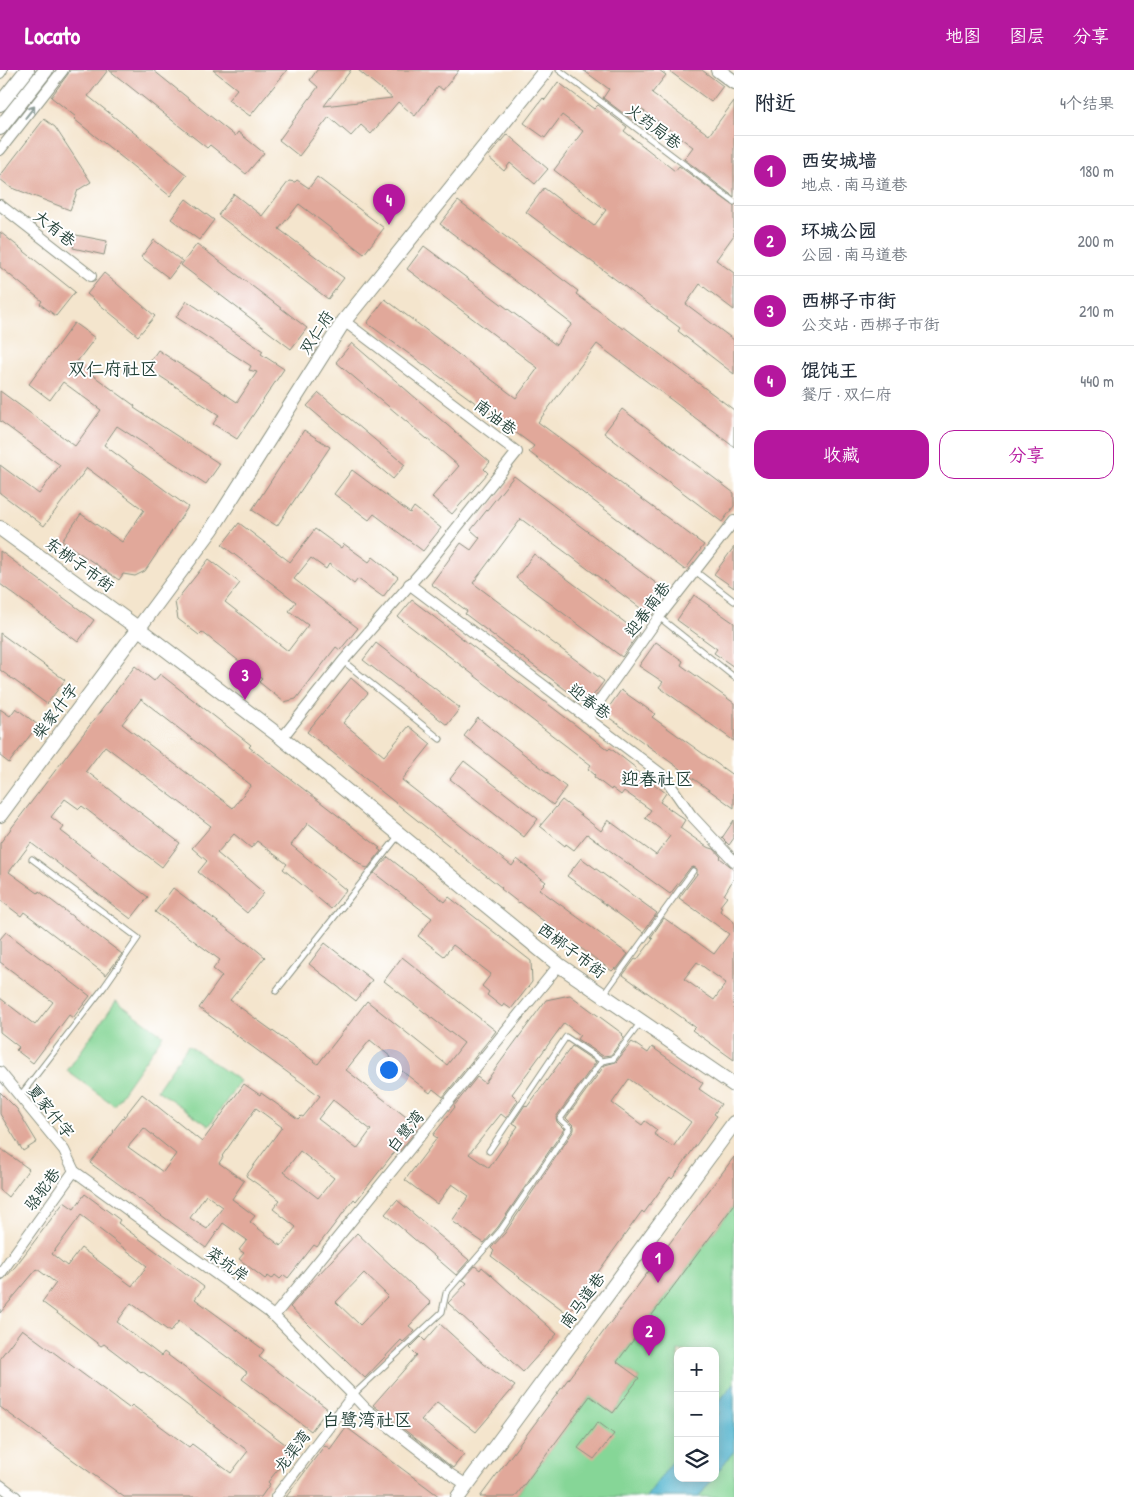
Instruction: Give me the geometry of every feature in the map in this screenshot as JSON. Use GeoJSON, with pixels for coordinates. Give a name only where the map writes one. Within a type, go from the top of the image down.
{"type":"FeatureCollection","features":[{"type":"Feature","properties":{"kind":"street"},"geometry":{"type":"LineString","coordinates":[[0,104],[27,70]]}},
{"type":"Feature","properties":{"kind":"street"},"geometry":{"type":"LineString","coordinates":[[0,128],[46,70]]}},
{"type":"Feature","properties":{"kind":"street"},"geometry":{"type":"LineString","coordinates":[[0,150],[63,70]]}},
{"type":"Feature","properties":{"kind":"street","name":"双仁府"},"geometry":{"type":"LineString","coordinates":[[139,629],[212,529],[344,321],[546,70]]}},
{"type":"Feature","properties":{"kind":"street"},"geometry":{"type":"LineString","coordinates":[[718,70],[734,82]]}},
{"type":"Feature","properties":{"kind":"street","name":"大有巷"},"geometry":{"type":"LineString","coordinates":[[0,205],[91,276]]}},
{"type":"Feature","properties":{"kind":"street","name":"南油巷"},"geometry":{"type":"LineString","coordinates":[[344,321],[517,452],[427,566],[409,584]]}},
{"type":"Feature","properties":{"kind":"street","name":"迎春南巷"},"geometry":{"type":"LineString","coordinates":[[588,718],[659,617],[734,522]]}},
{"type":"Feature","properties":{"kind":"street","name":"东梆子市街"},"geometry":{"type":"LineString","coordinates":[[0,528],[139,629]]}},
{"type":"Feature","properties":{"kind":"street"},"geometry":{"type":"LineString","coordinates":[[282,738],[343,661],[409,584]]}},
{"type":"Feature","properties":{"kind":"street","name":"迎春巷"},"geometry":{"type":"LineString","coordinates":[[409,584],[664,776],[691,815],[734,861]]}},
{"type":"Feature","properties":{"kind":"street","name":"西梆子市街"},"geometry":{"type":"LineString","coordinates":[[139,629],[282,738],[559,965],[734,1085]]}},
{"type":"Feature","properties":{"kind":"street","name":"柴家什字"},"geometry":{"type":"LineString","coordinates":[[0,815],[139,629]]}},
{"type":"Feature","properties":{"kind":"street","name":"白鹭湾"},"geometry":{"type":"LineString","coordinates":[[274,1316],[559,965]]}},
{"type":"Feature","properties":{"kind":"street","name":"夏家什字"},"geometry":{"type":"LineString","coordinates":[[0,1072],[64,1150],[74,1171]]}},
{"type":"Feature","properties":{"kind":"street","name":"南马道巷"},"geometry":{"type":"LineString","coordinates":[[458,1497],[734,1123]]}},
{"type":"Feature","properties":{"kind":"street","name":"菜坑岸"},"geometry":{"type":"LineString","coordinates":[[74,1171],[274,1316],[354,1396]]}},
{"type":"Feature","properties":{"kind":"street","name":"骆驼巷"},"geometry":{"type":"LineString","coordinates":[[0,1274],[74,1171]]}},
{"type":"Feature","properties":{"kind":"street"},"geometry":{"type":"LineString","coordinates":[[354,1396],[365,1408],[467,1485]]}},
{"type":"Feature","properties":{"kind":"street","name":"龙渠湾"},"geometry":{"type":"LineString","coordinates":[[276,1497],[354,1396]]}},
{"type":"Feature","properties":{"kind":"street"},"geometry":{"type":"LineString","coordinates":[[0,1486],[16,1497]]}},
{"type":"Feature","properties":{"kind":"lane","name":"火药局巷"},"geometry":{"type":"LineString","coordinates":[[559,70],[734,202]]}},
{"type":"Feature","properties":{"kind":"lane"},"geometry":{"type":"LineString","coordinates":[[695,571],[734,601]]}},
{"type":"Feature","properties":{"kind":"lane"},"geometry":{"type":"LineString","coordinates":[[659,617],[734,677]]}},
{"type":"Feature","properties":{"kind":"lane"},"geometry":{"type":"LineString","coordinates":[[343,661],[440,739]]}},
{"type":"Feature","properties":{"kind":"lane"},"geometry":{"type":"LineString","coordinates":[[276,991],[399,834]]}},
{"type":"Feature","properties":{"kind":"lane"},"geometry":{"type":"LineString","coordinates":[[20,1096],[104,987],[138,938],[32,859]]}},
{"type":"Feature","properties":{"kind":"lane"},"geometry":{"type":"LineString","coordinates":[[603,995],[693,872]]}},
{"type":"Feature","properties":{"kind":"lane"},"geometry":{"type":"LineString","coordinates":[[354,1396],[442,1312],[446,1293],[501,1230],[570,1128],[560,1118],[602,1061],[612,1059],[641,1021]]}},
{"type":"Feature","properties":{"kind":"lane"},"geometry":{"type":"LineString","coordinates":[[489,1151],[566,1037],[602,1061]]}},
{"type":"Feature","properties":{"kind":"green space"},"geometry":{"type":"Polygon","coordinates":[[[116,1001],[163,1035],[114,1105],[67,1071],[116,1001]]]}},
{"type":"Feature","properties":{"kind":"green space"},"geometry":{"type":"Polygon","coordinates":[[[188,1045],[240,1081],[209,1126],[157,1090],[188,1045]]]}},
{"type":"Feature","properties":{"kind":"green space"},"geometry":{"type":"Polygon","coordinates":[[[734,1205],[734,1497],[515,1497],[590,1396],[613,1413],[639,1378],[617,1362],[734,1205]]]}},
{"type":"Feature","properties":{"kind":"water"},"geometry":{"type":"Polygon","coordinates":[[[734,1383],[734,1451],[719,1470],[720,1412],[719,1401],[734,1383]]]}},
{"type":"Feature","properties":{"kind":"water"},"geometry":{"type":"Polygon","coordinates":[[[674,1459],[674,1482],[710,1482],[699,1497],[646,1497],[674,1459]]]}},
{"type":"Feature","properties":{"kind":"building"},"geometry":{"type":"Polygon","coordinates":[[[70,70],[108,70],[88,96],[187,175],[170,196],[74,119],[76,117],[51,97],[70,70]]]}},
{"type":"Feature","properties":{"kind":"building"},"geometry":{"type":"Polygon","coordinates":[[[109,70],[153,70],[235,136],[238,132],[264,153],[246,174],[210,145],[207,148],[109,70]]]}},
{"type":"Feature","properties":{"kind":"building"},"geometry":{"type":"Polygon","coordinates":[[[213,70],[287,70],[250,116],[228,100],[237,89],[213,70]]]}},
{"type":"Feature","properties":{"kind":"building"},"geometry":{"type":"Polygon","coordinates":[[[317,70],[351,70],[324,106],[392,98],[358,70],[459,70],[443,90],[438,86],[415,116],[398,102],[371,134],[361,125],[351,136],[329,117],[299,156],[279,140],[318,87],[310,80],[317,70]]]}},
{"type":"Feature","properties":{"kind":"building"},"geometry":{"type":"Polygon","coordinates":[[[583,70],[659,70],[666,75],[652,93],[709,135],[734,101],[734,197],[684,159],[693,147],[641,109],[632,120],[603,98],[609,89],[583,70]]]}},
{"type":"Feature","properties":{"kind":"building"},"geometry":{"type":"Polygon","coordinates":[[[668,70],[702,70],[723,86],[711,102],[668,70]]]}},
{"type":"Feature","properties":{"kind":"building"},"geometry":{"type":"Polygon","coordinates":[[[558,82],[594,109],[598,105],[627,127],[624,131],[675,171],[679,166],[734,206],[734,235],[716,260],[734,273],[734,310],[700,284],[686,304],[734,340],[734,374],[678,331],[680,328],[526,212],[544,188],[594,226],[606,210],[554,170],[583,131],[562,115],[545,138],[524,123],[558,82]]]}},
{"type":"Feature","properties":{"kind":"building"},"geometry":{"type":"Polygon","coordinates":[[[44,119],[55,127],[91,182],[78,190],[70,210],[10,187],[0,179],[0,176],[44,119]]]}},
{"type":"Feature","properties":{"kind":"building"},"geometry":{"type":"Polygon","coordinates":[[[507,134],[548,169],[535,184],[510,163],[504,171],[488,157],[507,134]]]}},
{"type":"Feature","properties":{"kind":"building"},"geometry":{"type":"Polygon","coordinates":[[[317,177],[384,228],[364,254],[299,204],[279,229],[344,278],[328,299],[218,215],[234,194],[262,216],[289,181],[295,182],[297,180],[309,188],[317,177]]]}},
{"type":"Feature","properties":{"kind":"building"},"geometry":{"type":"Polygon","coordinates":[[[186,199],[214,220],[199,240],[171,219],[186,199]]]}},
{"type":"Feature","properties":{"kind":"building"},"geometry":{"type":"Polygon","coordinates":[[[458,201],[578,291],[576,294],[623,329],[624,327],[734,410],[734,447],[597,344],[538,422],[704,545],[685,570],[529,452],[534,446],[367,323],[385,299],[516,398],[538,368],[407,269],[424,246],[556,345],[572,324],[440,224],[458,201]]]}},
{"type":"Feature","properties":{"kind":"building"},"geometry":{"type":"Polygon","coordinates":[[[0,232],[75,292],[56,316],[40,304],[42,301],[0,267],[0,232]]]}},
{"type":"Feature","properties":{"kind":"building"},"geometry":{"type":"Polygon","coordinates":[[[76,235],[107,241],[104,255],[73,248],[76,235]]]}},
{"type":"Feature","properties":{"kind":"building"},"geometry":{"type":"Polygon","coordinates":[[[154,240],[182,261],[169,278],[141,257],[154,240]]]}},
{"type":"Feature","properties":{"kind":"building"},"geometry":{"type":"Polygon","coordinates":[[[197,244],[307,328],[291,349],[181,265],[197,244]]]}},
{"type":"Feature","properties":{"kind":"building"},"geometry":{"type":"Polygon","coordinates":[[[104,273],[155,316],[138,336],[87,294],[104,273]]]}},
{"type":"Feature","properties":{"kind":"building"},"geometry":{"type":"Polygon","coordinates":[[[187,301],[263,351],[261,354],[284,369],[237,439],[213,424],[219,415],[146,367],[158,350],[237,402],[257,372],[249,370],[251,366],[176,317],[187,301]]]}},
{"type":"Feature","properties":{"kind":"building"},"geometry":{"type":"Polygon","coordinates":[[[74,323],[95,338],[76,363],[135,406],[134,408],[220,464],[206,484],[117,426],[104,445],[188,507],[145,571],[135,576],[123,574],[119,580],[62,541],[81,514],[122,542],[144,510],[87,468],[44,526],[0,493],[0,465],[39,494],[60,465],[0,421],[0,391],[75,446],[101,410],[63,382],[50,400],[29,384],[74,323]]]}},
{"type":"Feature","properties":{"kind":"building"},"geometry":{"type":"Polygon","coordinates":[[[352,343],[490,462],[484,469],[488,473],[452,514],[432,497],[459,466],[336,362],[352,343]]]}},
{"type":"Feature","properties":{"kind":"building"},"geometry":{"type":"Polygon","coordinates":[[[319,393],[405,465],[393,479],[307,406],[319,393]]]}},
{"type":"Feature","properties":{"kind":"building"},"geometry":{"type":"Polygon","coordinates":[[[622,409],[734,493],[734,506],[722,522],[604,433],[622,409]]]}},
{"type":"Feature","properties":{"kind":"building"},"geometry":{"type":"Polygon","coordinates":[[[304,430],[330,447],[277,526],[252,510],[304,430]]]}},
{"type":"Feature","properties":{"kind":"building"},"geometry":{"type":"Polygon","coordinates":[[[352,470],[410,513],[414,507],[441,528],[423,551],[374,514],[369,520],[334,494],[352,470]]]}},
{"type":"Feature","properties":{"kind":"building"},"geometry":{"type":"Polygon","coordinates":[[[514,476],[669,593],[651,616],[521,519],[473,583],[604,681],[586,705],[465,614],[467,611],[431,584],[461,543],[471,550],[480,538],[471,530],[514,476]]]}},
{"type":"Feature","properties":{"kind":"building"},"geometry":{"type":"Polygon","coordinates":[[[239,523],[290,562],[315,529],[341,548],[344,544],[369,562],[373,557],[398,577],[383,597],[358,579],[354,584],[329,564],[326,569],[311,558],[294,579],[358,628],[340,650],[336,647],[296,699],[284,702],[259,682],[262,679],[202,632],[199,635],[178,619],[175,602],[209,559],[240,583],[225,602],[288,651],[308,625],[289,611],[296,602],[222,545],[239,523]]]}},
{"type":"Feature","properties":{"kind":"building"},"geometry":{"type":"Polygon","coordinates":[[[734,547],[734,588],[714,574],[734,547]]]}},
{"type":"Feature","properties":{"kind":"building"},"geometry":{"type":"Polygon","coordinates":[[[0,551],[94,620],[78,642],[0,584],[0,551]]]}},
{"type":"Feature","properties":{"kind":"building"},"geometry":{"type":"Polygon","coordinates":[[[534,554],[639,633],[622,657],[516,578],[534,554]]]}},
{"type":"Feature","properties":{"kind":"building"},"geometry":{"type":"Polygon","coordinates":[[[694,595],[734,623],[734,667],[714,653],[717,649],[677,620],[694,595]]]}},
{"type":"Feature","properties":{"kind":"building"},"geometry":{"type":"Polygon","coordinates":[[[412,600],[608,750],[610,748],[666,793],[660,802],[685,820],[680,828],[707,847],[714,849],[720,858],[734,869],[734,878],[724,895],[727,897],[720,906],[722,907],[720,911],[734,922],[734,1060],[692,1030],[695,1027],[623,975],[653,939],[651,937],[664,918],[714,954],[729,934],[679,898],[697,874],[697,869],[694,867],[690,868],[670,894],[587,834],[574,850],[566,844],[565,846],[540,826],[562,800],[601,831],[608,820],[656,855],[670,836],[645,818],[651,810],[624,791],[621,795],[612,788],[611,790],[594,777],[595,775],[588,769],[591,765],[398,617],[412,600]],[[697,962],[684,979],[714,1000],[726,983],[697,962]]]}},
{"type":"Feature","properties":{"kind":"building"},"geometry":{"type":"Polygon","coordinates":[[[0,633],[65,680],[47,704],[0,670],[0,633]]]}},
{"type":"Feature","properties":{"kind":"building"},"geometry":{"type":"Polygon","coordinates":[[[656,642],[683,661],[681,665],[734,703],[734,741],[659,687],[663,682],[639,666],[656,642]]]}},
{"type":"Feature","properties":{"kind":"building"},"geometry":{"type":"Polygon","coordinates":[[[376,643],[460,708],[447,725],[363,660],[376,643]]]}},
{"type":"Feature","properties":{"kind":"building"},"geometry":{"type":"Polygon","coordinates":[[[135,666],[154,681],[160,674],[251,745],[249,747],[380,848],[378,849],[381,851],[368,868],[364,867],[308,823],[291,845],[346,890],[331,909],[283,869],[287,864],[257,841],[251,848],[234,834],[217,853],[264,893],[247,913],[198,872],[207,861],[192,848],[211,826],[105,746],[86,771],[180,843],[162,867],[82,806],[79,809],[65,799],[51,817],[64,827],[61,831],[148,897],[131,919],[31,843],[9,872],[38,893],[39,891],[122,954],[106,975],[24,912],[21,916],[0,900],[0,843],[135,666]],[[141,699],[122,724],[233,808],[251,785],[141,699]]]}},
{"type":"Feature","properties":{"kind":"building"},"geometry":{"type":"Polygon","coordinates":[[[351,678],[368,693],[343,723],[384,756],[409,726],[431,744],[402,780],[512,866],[517,859],[546,882],[539,889],[628,954],[616,970],[615,968],[612,971],[519,903],[307,732],[351,678]]]}},
{"type":"Feature","properties":{"kind":"building"},"geometry":{"type":"Polygon","coordinates":[[[621,690],[655,714],[652,717],[734,776],[734,808],[604,714],[621,690]]]}},
{"type":"Feature","properties":{"kind":"building"},"geometry":{"type":"Polygon","coordinates":[[[16,708],[38,725],[9,763],[0,756],[0,709],[10,716],[16,708]]]}},
{"type":"Feature","properties":{"kind":"building"},"geometry":{"type":"Polygon","coordinates":[[[478,718],[566,787],[553,805],[464,736],[478,718]]]}},
{"type":"Feature","properties":{"kind":"building"},"geometry":{"type":"Polygon","coordinates":[[[464,761],[538,819],[524,837],[450,779],[464,761]]]}},
{"type":"Feature","properties":{"kind":"building"},"geometry":{"type":"Polygon","coordinates":[[[734,820],[734,838],[729,845],[722,838],[734,820]]]}},
{"type":"Feature","properties":{"kind":"building"},"geometry":{"type":"Polygon","coordinates":[[[388,857],[445,902],[449,897],[531,961],[532,982],[511,1009],[504,1004],[502,1007],[487,995],[489,992],[482,986],[491,974],[453,945],[444,956],[418,936],[432,918],[374,873],[388,857]]]}},
{"type":"Feature","properties":{"kind":"building"},"geometry":{"type":"Polygon","coordinates":[[[581,858],[657,913],[643,932],[567,876],[581,858]]]}},
{"type":"Feature","properties":{"kind":"building"},"geometry":{"type":"Polygon","coordinates":[[[173,888],[265,957],[230,1000],[318,1064],[367,1001],[447,1065],[464,1043],[384,981],[402,957],[496,1031],[443,1097],[433,1089],[430,1093],[389,1061],[391,1057],[370,1040],[346,1070],[419,1127],[399,1152],[396,1150],[356,1201],[354,1199],[317,1247],[314,1245],[288,1278],[284,1275],[280,1279],[275,1275],[272,1279],[268,1276],[265,1279],[239,1259],[244,1253],[239,1250],[247,1240],[223,1223],[206,1248],[90,1163],[142,1094],[202,1142],[244,1084],[260,1095],[261,1093],[298,1119],[301,1116],[303,1117],[320,1096],[199,1008],[222,976],[213,969],[220,960],[155,912],[173,888]],[[333,1100],[318,1119],[357,1149],[371,1130],[333,1100]],[[256,1108],[219,1163],[244,1181],[232,1199],[255,1216],[250,1222],[281,1246],[296,1227],[273,1209],[280,1200],[246,1176],[282,1127],[256,1108]],[[144,1128],[128,1147],[163,1172],[176,1154],[144,1128]],[[300,1151],[284,1172],[318,1198],[334,1178],[300,1151]],[[206,1195],[190,1218],[207,1229],[223,1207],[206,1195]]]}},
{"type":"Feature","properties":{"kind":"building"},"geometry":{"type":"Polygon","coordinates":[[[6,932],[90,996],[73,1018],[69,1015],[33,1063],[16,1050],[19,1047],[0,1032],[0,998],[35,1025],[53,1002],[0,962],[0,939],[6,932]]]}},
{"type":"Feature","properties":{"kind":"building"},"geometry":{"type":"Polygon","coordinates":[[[325,943],[372,980],[356,1001],[309,964],[325,943]]]}},
{"type":"Feature","properties":{"kind":"building"},"geometry":{"type":"Polygon","coordinates":[[[570,995],[623,1034],[624,1037],[611,1055],[603,1056],[577,1039],[580,1035],[564,1023],[512,1094],[518,1100],[506,1118],[501,1114],[469,1154],[489,1168],[518,1126],[513,1123],[525,1105],[527,1107],[572,1046],[596,1062],[556,1117],[557,1122],[564,1129],[498,1227],[484,1243],[452,1221],[469,1196],[452,1184],[437,1204],[405,1180],[437,1138],[433,1135],[477,1077],[485,1083],[546,1000],[570,995]]]}},
{"type":"Feature","properties":{"kind":"building"},"geometry":{"type":"Polygon","coordinates":[[[632,1042],[648,1053],[652,1047],[703,1083],[699,1089],[721,1104],[714,1114],[717,1116],[672,1179],[670,1177],[644,1213],[642,1211],[568,1314],[491,1256],[494,1251],[491,1248],[505,1233],[574,1130],[574,1126],[566,1118],[605,1065],[616,1062],[632,1042]],[[629,1079],[612,1103],[642,1125],[645,1121],[657,1130],[654,1134],[673,1147],[691,1122],[629,1079]]]}},
{"type":"Feature","properties":{"kind":"building"},"geometry":{"type":"Polygon","coordinates":[[[0,1092],[17,1109],[37,1142],[23,1151],[0,1114],[0,1092]]]}},
{"type":"Feature","properties":{"kind":"building"},"geometry":{"type":"Polygon","coordinates":[[[0,1148],[29,1169],[8,1197],[0,1190],[0,1148]]]}},
{"type":"Feature","properties":{"kind":"building"},"geometry":{"type":"Polygon","coordinates":[[[734,1157],[734,1205],[617,1362],[639,1378],[613,1413],[590,1396],[515,1497],[480,1497],[734,1157]]]}},
{"type":"Feature","properties":{"kind":"building"},"geometry":{"type":"Polygon","coordinates":[[[85,1194],[120,1220],[118,1223],[204,1287],[195,1299],[264,1350],[259,1357],[328,1409],[311,1431],[242,1379],[247,1372],[179,1321],[170,1332],[131,1303],[117,1322],[161,1356],[164,1352],[293,1450],[268,1482],[270,1484],[261,1497],[124,1497],[0,1407],[0,1358],[22,1329],[129,1408],[132,1405],[189,1447],[192,1444],[231,1473],[248,1451],[142,1371],[104,1344],[101,1346],[42,1302],[56,1283],[37,1269],[0,1313],[0,1281],[15,1267],[64,1202],[74,1209],[85,1194]],[[81,1215],[52,1254],[67,1266],[81,1248],[132,1286],[147,1266],[81,1215]]]}},
{"type":"Feature","properties":{"kind":"building"},"geometry":{"type":"Polygon","coordinates":[[[397,1200],[469,1260],[456,1275],[385,1214],[397,1200]]]}},
{"type":"Feature","properties":{"kind":"building"},"geometry":{"type":"Polygon","coordinates":[[[357,1233],[431,1303],[409,1326],[415,1331],[403,1342],[401,1340],[365,1378],[290,1307],[357,1233]],[[364,1273],[336,1302],[360,1325],[388,1296],[364,1273]]]}},
{"type":"Feature","properties":{"kind":"building"},"geometry":{"type":"Polygon","coordinates":[[[475,1266],[480,1270],[482,1267],[557,1334],[523,1372],[448,1303],[467,1283],[463,1280],[475,1266]]]}},
{"type":"Feature","properties":{"kind":"building"},"geometry":{"type":"Polygon","coordinates":[[[440,1324],[484,1364],[515,1386],[476,1432],[437,1402],[421,1420],[464,1454],[453,1468],[373,1405],[417,1355],[410,1348],[421,1337],[425,1341],[440,1324]]]}},
{"type":"Feature","properties":{"kind":"building"},"geometry":{"type":"Polygon","coordinates":[[[598,1422],[614,1434],[594,1459],[578,1448],[598,1422]]]}},
{"type":"Feature","properties":{"kind":"building"},"geometry":{"type":"Polygon","coordinates":[[[346,1427],[440,1497],[286,1497],[325,1445],[330,1449],[346,1427]]]}},
{"type":"Feature","properties":{"kind":"place","name":"馄饨王"},"geometry":{"type":"Point","coordinates":[389,225]}},
{"type":"Feature","properties":{"kind":"place","name":"西梆子市街"},"geometry":{"type":"Point","coordinates":[245,700]}},
{"type":"Feature","properties":{"kind":"place","name":"西安城墙"},"geometry":{"type":"Point","coordinates":[658,1283]}},
{"type":"Feature","properties":{"kind":"place","name":"环城公园"},"geometry":{"type":"Point","coordinates":[649,1356]}},
{"type":"Feature","properties":{"kind":"district","name":"双仁府社区"},"geometry":{"type":"Point","coordinates":[113,368]}},
{"type":"Feature","properties":{"kind":"district","name":"迎春社区"},"geometry":{"type":"Point","coordinates":[657,778]}},
{"type":"Feature","properties":{"kind":"district","name":"白鹭湾社区"},"geometry":{"type":"Point","coordinates":[367,1419]}}]}
